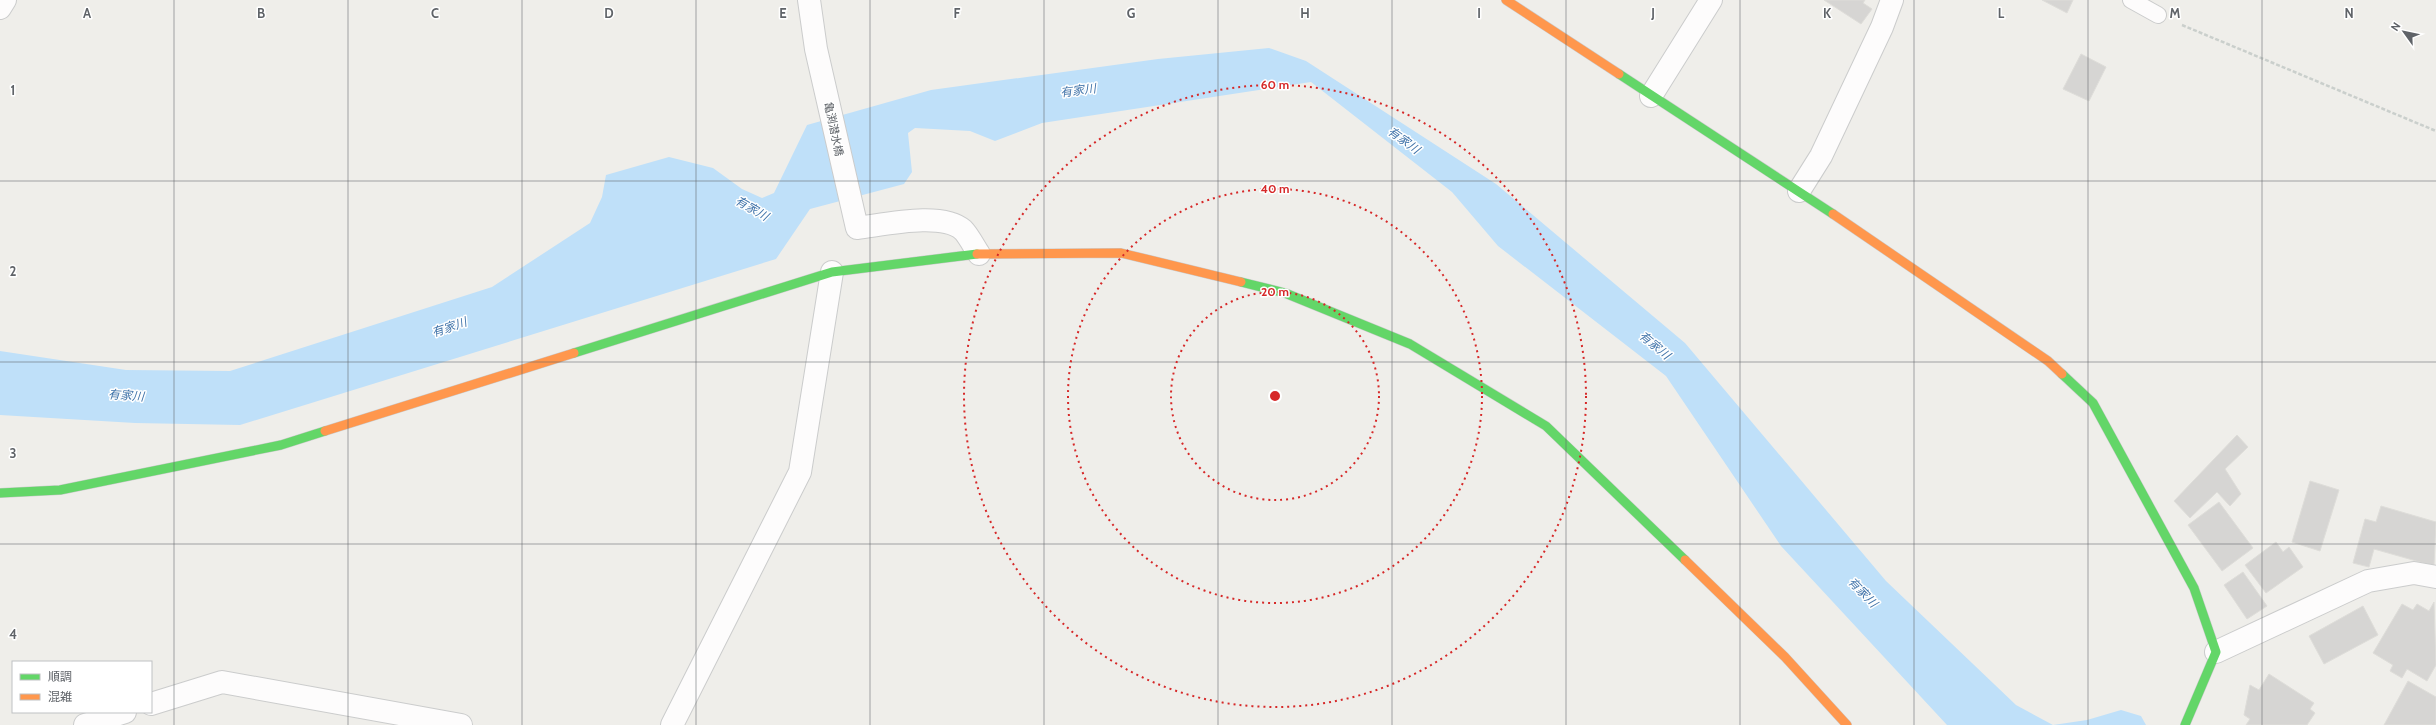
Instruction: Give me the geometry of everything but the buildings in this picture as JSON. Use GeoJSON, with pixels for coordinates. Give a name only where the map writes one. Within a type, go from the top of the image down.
{"type":"FeatureCollection","features":[{"type":"Feature","properties":{"kind":"street"},"geometry":{"type":"LineString","coordinates":[[0,8],[5,0]]}},
{"type":"Feature","properties":{"kind":"street","name":"亀渕潜水橋"},"geometry":{"type":"LineString","coordinates":[[810,0],[816,49],[856,228],[925,220],[949,222],[963,230],[979,254]]}},
{"type":"Feature","properties":{"kind":"street"},"geometry":{"type":"LineString","coordinates":[[1506,0],[1651,96],[1799,191],[2048,361],[2093,403],[2194,588],[2216,652],[2196,705],[2185,725]]}},
{"type":"Feature","properties":{"kind":"street"},"geometry":{"type":"LineString","coordinates":[[1651,96],[1711,0]]}},
{"type":"Feature","properties":{"kind":"street"},"geometry":{"type":"LineString","coordinates":[[1799,191],[1821,156],[1882,27],[1892,0]]}},
{"type":"Feature","properties":{"kind":"street"},"geometry":{"type":"LineString","coordinates":[[0,493],[60,490],[281,445],[832,272],[979,254],[1121,253],[1285,293],[1410,344],[1546,426],[1785,657],[1847,725]]}},
{"type":"Feature","properties":{"kind":"street"},"geometry":{"type":"LineString","coordinates":[[672,725],[800,472],[832,272]]}},
{"type":"Feature","properties":{"kind":"street"},"geometry":{"type":"LineString","coordinates":[[2216,652],[2368,581],[2414,573],[2436,577]]}},
{"type":"Feature","properties":{"kind":"street"},"geometry":{"type":"LineString","coordinates":[[152,704],[222,682],[461,725]]}},
{"type":"Feature","properties":{"kind":"street"},"geometry":{"type":"LineString","coordinates":[[85,725],[122,713]]}},
{"type":"Feature","properties":{"kind":"lane"},"geometry":{"type":"LineString","coordinates":[[2131,0],[2158,15]]}},
{"type":"Feature","properties":{"kind":"path"},"geometry":{"type":"LineString","coordinates":[[2158,15],[2436,131]]}},
{"type":"Feature","properties":{"kind":"water","name":"有家川"},"geometry":{"type":"Polygon","coordinates":[[[1269,48],[1306,61],[1496,184],[1685,343],[1886,581],[2016,705],[2053,725],[1947,725],[1781,546],[1666,376],[1498,246],[1452,192],[1311,82],[1042,123],[995,141],[970,131],[915,128],[908,133],[912,172],[904,184],[810,209],[776,259],[240,425],[135,423],[0,415],[0,351],[126,370],[230,371],[492,287],[590,223],[602,197],[606,175],[669,157],[713,168],[742,189],[762,198],[774,193],[807,125],[931,90],[1158,59],[1269,48]]]}},
{"type":"Feature","properties":{"kind":"water"},"geometry":{"type":"Polygon","coordinates":[[[2121,710],[2141,716],[2146,725],[2053,725],[2087,720],[2121,710]]]}},
{"type":"Feature","properties":{"kind":"traffic: fast"},"geometry":{"type":"LineString","coordinates":[[1619,74],[1833,214]]}},
{"type":"Feature","properties":{"kind":"traffic: fast"},"geometry":{"type":"LineString","coordinates":[[574,353],[832,272],[977,254]]}},
{"type":"Feature","properties":{"kind":"traffic: fast"},"geometry":{"type":"LineString","coordinates":[[1241,282],[1285,293],[1410,344],[1546,426],[1685,560]]}},
{"type":"Feature","properties":{"kind":"traffic: fast"},"geometry":{"type":"LineString","coordinates":[[2062,374],[2093,403],[2194,588],[2216,652],[2185,725]]}},
{"type":"Feature","properties":{"kind":"traffic: fast"},"geometry":{"type":"LineString","coordinates":[[0,493],[60,490],[281,445],[325,431]]}},
{"type":"Feature","properties":{"kind":"traffic: slow"},"geometry":{"type":"LineString","coordinates":[[1506,0],[1619,74]]}},
{"type":"Feature","properties":{"kind":"traffic: slow"},"geometry":{"type":"LineString","coordinates":[[1833,214],[2048,361],[2062,374]]}},
{"type":"Feature","properties":{"kind":"traffic: slow"},"geometry":{"type":"LineString","coordinates":[[977,254],[1121,253],[1241,282]]}},
{"type":"Feature","properties":{"kind":"traffic: slow"},"geometry":{"type":"LineString","coordinates":[[325,431],[574,353]]}},
{"type":"Feature","properties":{"kind":"traffic: slow"},"geometry":{"type":"LineString","coordinates":[[1685,560],[1785,657],[1847,725]]}}]}
